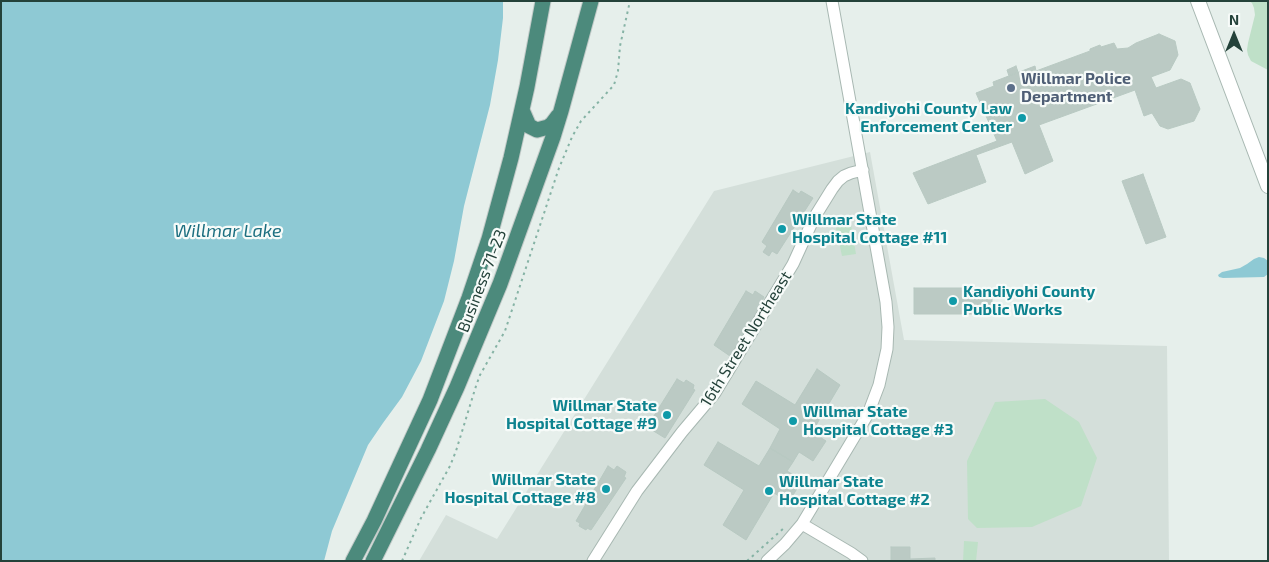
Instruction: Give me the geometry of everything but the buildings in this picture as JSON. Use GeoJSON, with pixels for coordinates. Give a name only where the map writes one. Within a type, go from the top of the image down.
{"type":"FeatureCollection","features":[{"type":"Feature","properties":{"kind":"highway","name":"Business 71-23"},"geometry":{"type":"LineString","coordinates":[[353,561],[408,451],[430,400],[451,348],[489,240],[522,110],[543,1]]}},
{"type":"Feature","properties":{"kind":"highway"},"geometry":{"type":"LineString","coordinates":[[570,80],[582,1]]}},
{"type":"Feature","properties":{"kind":"highway","name":"Business 71-23"},"geometry":{"type":"LineString","coordinates":[[373,561],[428,450],[480,335],[520,231],[561,111],[591,1]]}},
{"type":"Feature","properties":{"kind":"highway"},"geometry":{"type":"LineString","coordinates":[[522,110],[529,126],[537,130],[544,129],[552,124],[561,111]]}},
{"type":"Feature","properties":{"kind":"street"},"geometry":{"type":"LineString","coordinates":[[767,561],[802,524],[868,414],[877,392],[888,336],[888,314],[832,1]]}},
{"type":"Feature","properties":{"kind":"street"},"geometry":{"type":"LineString","coordinates":[[1198,1],[1268,186]]}},
{"type":"Feature","properties":{"kind":"street","name":"16th Street Northeast"},"geometry":{"type":"LineString","coordinates":[[592,561],[637,491],[682,432],[715,393],[793,264],[814,218],[832,189],[844,176],[863,170]]}},
{"type":"Feature","properties":{"kind":"street"},"geometry":{"type":"LineString","coordinates":[[802,524],[862,561]]}},
{"type":"Feature","properties":{"kind":"path"},"geometry":{"type":"LineString","coordinates":[[402,561],[421,518],[450,466],[480,376],[505,331],[568,144],[581,121],[614,85],[630,1]]}},
{"type":"Feature","properties":{"kind":"path"},"geometry":{"type":"LineString","coordinates":[[747,561],[787,525]]}},
{"type":"Feature","properties":{"kind":"shaded area"},"geometry":{"type":"Polygon","coordinates":[[[870,152],[904,340],[1167,346],[1169,561],[419,561],[446,515],[497,539],[714,191],[870,152]]]}},
{"type":"Feature","properties":{"kind":"green space"},"geometry":{"type":"Polygon","coordinates":[[[1249,1],[1268,1],[1268,70],[1251,61],[1248,55],[1248,43],[1255,15],[1252,3],[1249,1]]]}},
{"type":"Feature","properties":{"kind":"green space"},"geometry":{"type":"Polygon","coordinates":[[[851,225],[856,254],[842,256],[836,228],[851,225]]]}},
{"type":"Feature","properties":{"kind":"green space"},"geometry":{"type":"Polygon","coordinates":[[[1045,399],[1079,422],[1097,458],[1081,506],[1032,527],[977,528],[968,519],[967,461],[995,402],[1045,399]]]}},
{"type":"Feature","properties":{"kind":"green space"},"geometry":{"type":"Polygon","coordinates":[[[964,541],[978,542],[976,561],[963,561],[964,541]]]}},
{"type":"Feature","properties":{"kind":"water","name":"Willmar Lake"},"geometry":{"type":"Polygon","coordinates":[[[1,1],[503,1],[498,60],[490,105],[464,206],[454,261],[444,301],[421,361],[402,397],[368,445],[332,531],[324,561],[1,561],[1,1]]]}},
{"type":"Feature","properties":{"kind":"water"},"geometry":{"type":"Polygon","coordinates":[[[1259,257],[1268,261],[1268,274],[1264,277],[1223,278],[1218,275],[1222,272],[1240,268],[1259,257]]]}},
{"type":"Feature","properties":{"kind":"place","name":"Willmar Police Department"},"geometry":{"type":"Point","coordinates":[1011,88]}},
{"type":"Feature","properties":{"kind":"place","name":"Kandiyohi County Law Enforcement Center"},"geometry":{"type":"Point","coordinates":[1022,118]}},
{"type":"Feature","properties":{"kind":"place","name":"Willmar State Hospital Cottage #11"},"geometry":{"type":"Point","coordinates":[782,229]}},
{"type":"Feature","properties":{"kind":"place","name":"Kandiyohi County Public Works"},"geometry":{"type":"Point","coordinates":[953,301]}},
{"type":"Feature","properties":{"kind":"place","name":"Willmar State Hospital Cottage #9"},"geometry":{"type":"Point","coordinates":[667,415]}},
{"type":"Feature","properties":{"kind":"place","name":"Willmar State Hospital Cottage #3"},"geometry":{"type":"Point","coordinates":[793,421]}},
{"type":"Feature","properties":{"kind":"place","name":"Willmar State Hospital Cottage #8"},"geometry":{"type":"Point","coordinates":[606,489]}},
{"type":"Feature","properties":{"kind":"place","name":"Willmar State Hospital Cottage #2"},"geometry":{"type":"Point","coordinates":[769,491]}}]}
